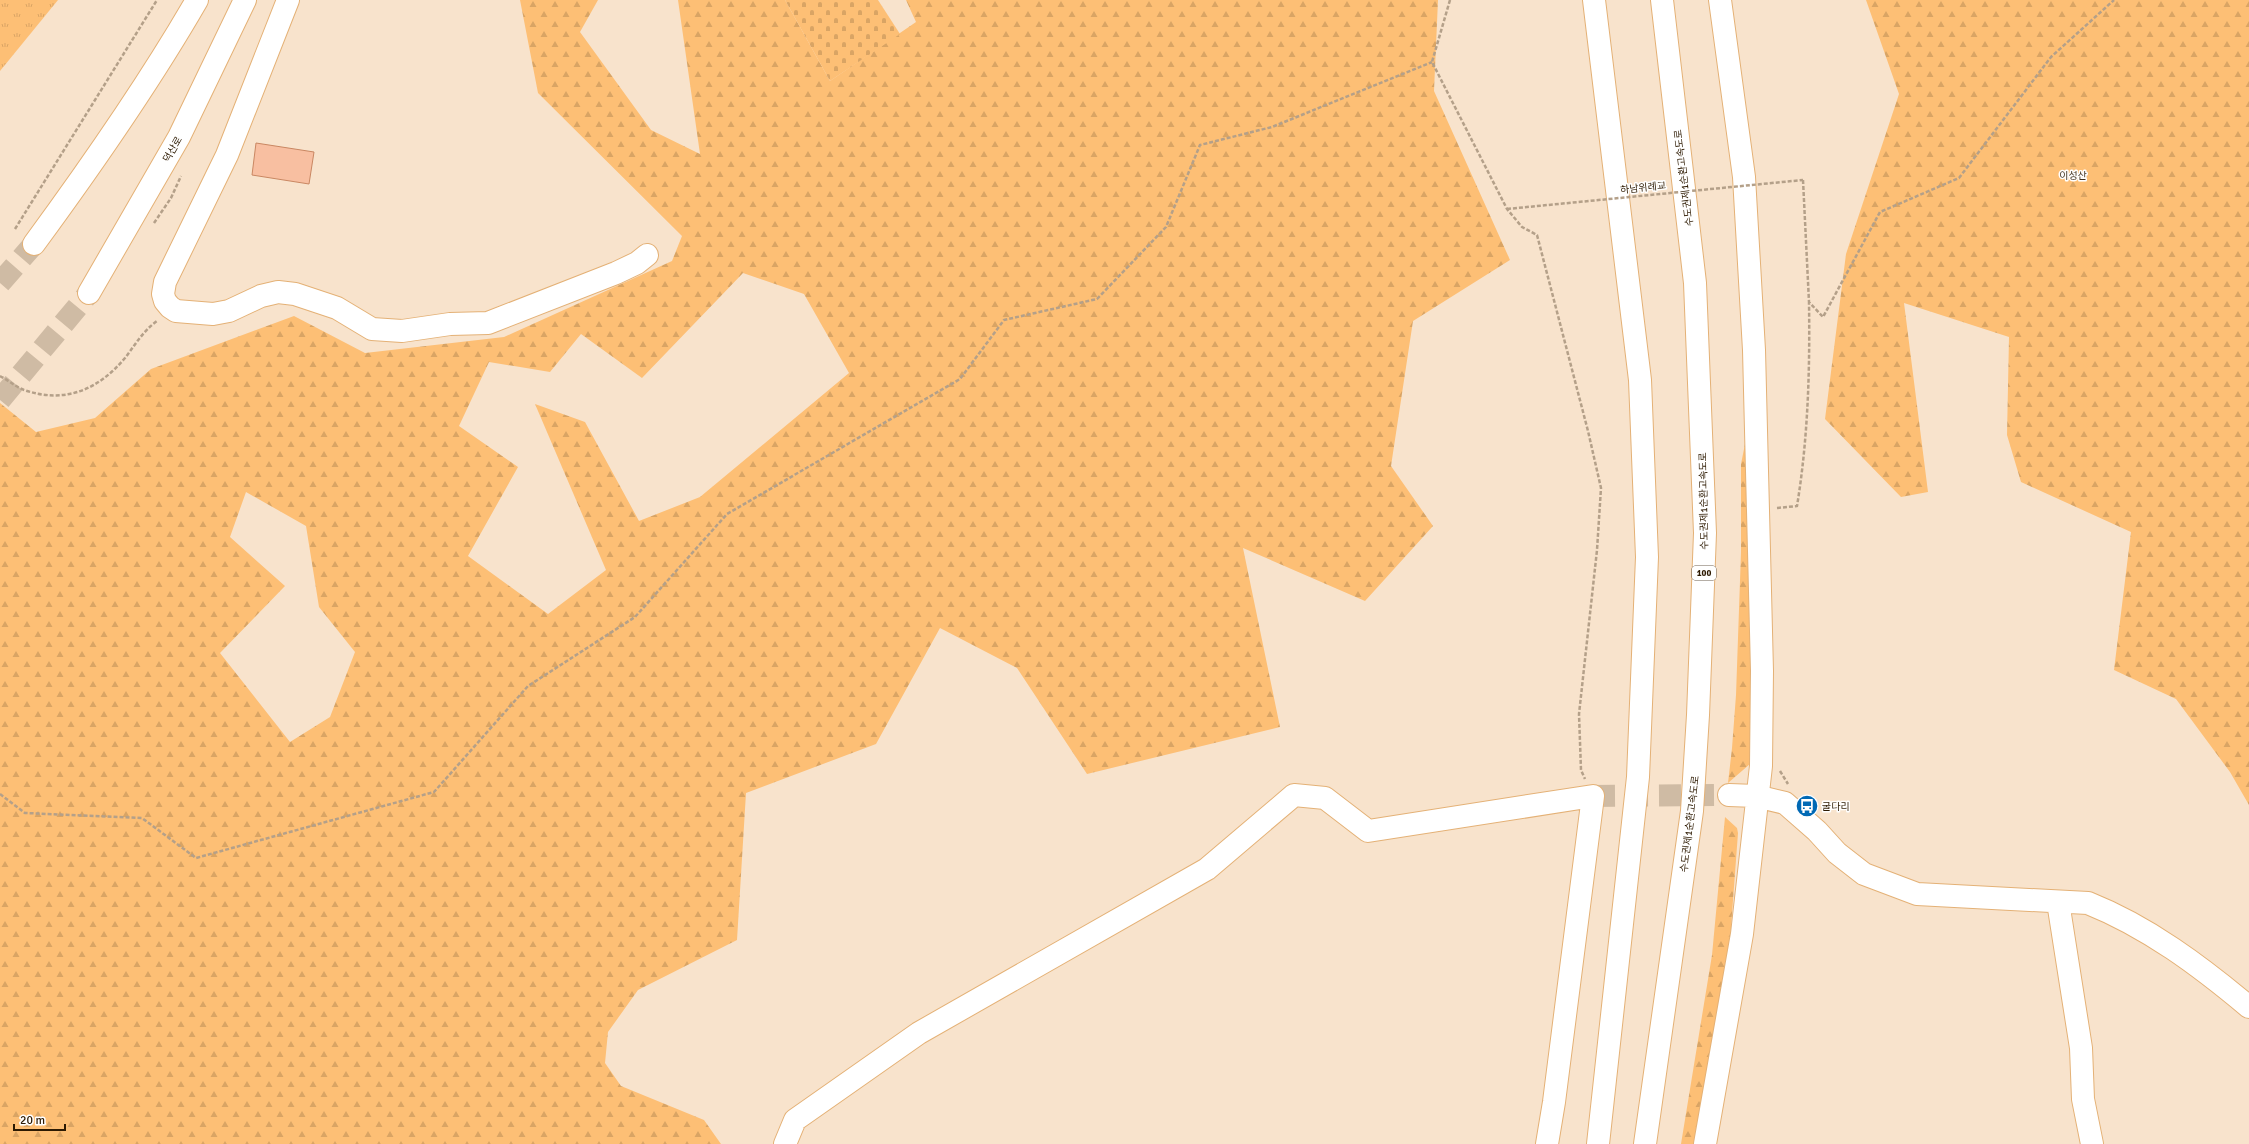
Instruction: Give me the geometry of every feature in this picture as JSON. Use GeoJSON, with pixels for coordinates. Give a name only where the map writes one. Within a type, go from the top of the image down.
{"type":"FeatureCollection","features":[{"type":"Feature","properties":{"kind":"main road"},"geometry":{"type":"LineString","coordinates":[[34,244],[91,167],[172,45],[197,0]]}},
{"type":"Feature","properties":{"kind":"main road","name":"덕산로"},"geometry":{"type":"LineString","coordinates":[[89,293],[179,137],[245,0]]}},
{"type":"Feature","properties":{"kind":"main road"},"geometry":{"type":"LineString","coordinates":[[288,0],[227,155],[165,282],[163,294],[165,301],[170,307],[176,311],[213,314],[229,311],[261,296],[278,292],[295,294],[337,308],[372,329],[402,330],[450,324],[488,323],[616,273],[637,263],[647,255]]}},
{"type":"Feature","properties":{"kind":"main road"},"geometry":{"type":"LineString","coordinates":[[1594,0],[1640,380],[1647,557],[1638,777],[1598,1144]]}},
{"type":"Feature","properties":{"kind":"main road","name":"수도권제1순환고속도로"},"geometry":{"type":"LineString","coordinates":[[1645,1144],[1692,805],[1698,715],[1705,534],[1695,283],[1662,0]]}},
{"type":"Feature","properties":{"kind":"main road"},"geometry":{"type":"LineString","coordinates":[[1705,1144],[1742,934],[1756,796],[1761,766],[1762,710],[1754,350],[1744,177],[1720,0]]}},
{"type":"Feature","properties":{"kind":"main road"},"geometry":{"type":"LineString","coordinates":[[785,1144],[795,1120],[919,1033],[1207,869],[1294,795],[1325,798],[1368,831],[1593,796],[1554,1102],[1547,1144]]}},
{"type":"Feature","properties":{"kind":"main road"},"geometry":{"type":"LineString","coordinates":[[1729,795],[1756,796],[1785,803],[1817,831],[1837,853],[1864,874],[1917,894],[2088,903],[2142,928],[2249,1007]]}},
{"type":"Feature","properties":{"kind":"main road"},"geometry":{"type":"LineString","coordinates":[[2058,902],[2081,1048],[2083,1099],[2092,1144]]}},
{"type":"Feature","properties":{"kind":"path"},"geometry":{"type":"LineString","coordinates":[[15,229],[157,0]]}},
{"type":"Feature","properties":{"kind":"path"},"geometry":{"type":"LineString","coordinates":[[1450,0],[1432,62],[1507,208],[1522,227],[1537,236],[1588,431],[1601,488],[1597,550],[1579,714],[1581,770],[1593,796]]}},
{"type":"Feature","properties":{"kind":"path"},"geometry":{"type":"LineString","coordinates":[[1809,302],[1823,317],[1880,212],[1959,178],[2051,57],[2114,0]]}},
{"type":"Feature","properties":{"kind":"path"},"geometry":{"type":"LineString","coordinates":[[0,794],[25,813],[142,818],[196,858],[434,792],[528,686],[635,617],[726,514],[960,379],[1004,320],[1097,299],[1166,227],[1200,145],[1272,127],[1432,62]]}},
{"type":"Feature","properties":{"kind":"path","name":"하남위례교"},"geometry":{"type":"LineString","coordinates":[[1507,208],[1803,180],[1809,302]]}},
{"type":"Feature","properties":{"kind":"path"},"geometry":{"type":"LineString","coordinates":[[1770,508],[1797,506],[1805,448],[1808,403],[1809,302]]}},
{"type":"Feature","properties":{"kind":"path"},"geometry":{"type":"LineString","coordinates":[[0,376],[22,390],[44,395],[68,395],[89,389],[107,376],[150,326],[162,317],[176,311]]}},
{"type":"Feature","properties":{"kind":"green space"},"geometry":{"type":"Polygon","coordinates":[[[0,0],[58,0],[0,71],[0,0]]]}},
{"type":"Feature","properties":{"kind":"green space"},"geometry":{"type":"Polygon","coordinates":[[[520,0],[598,0],[580,32],[651,130],[700,154],[678,0],[785,0],[830,81],[916,22],[906,0],[1438,0],[1434,91],[1510,260],[1413,321],[1391,466],[1433,526],[1365,601],[1243,548],[1280,727],[1087,774],[1017,668],[940,628],[876,744],[746,793],[737,940],[638,990],[608,1032],[605,1063],[621,1086],[704,1120],[721,1144],[0,1144],[0,403],[36,432],[95,418],[151,369],[294,316],[365,353],[504,337],[672,261],[682,236],[538,93],[520,0]],[[743,273],[642,378],[581,334],[550,372],[489,362],[459,426],[518,467],[468,556],[548,614],[606,570],[535,404],[585,422],[639,521],[700,497],[849,373],[804,294],[743,273]],[[246,492],[230,537],[285,586],[220,653],[290,742],[330,717],[355,652],[319,607],[306,526],[246,492]]]}},
{"type":"Feature","properties":{"kind":"green space"},"geometry":{"type":"Polygon","coordinates":[[[785,0],[878,0],[900,34],[830,81],[785,0]]]}},
{"type":"Feature","properties":{"kind":"green space","name":"이성산"},"geometry":{"type":"Polygon","coordinates":[[[1866,0],[2249,0],[2249,805],[2230,772],[2176,699],[2114,670],[2131,532],[2021,482],[2007,435],[2009,337],[1904,303],[1928,492],[1901,497],[1825,419],[1846,254],[1899,94],[1866,0]]]}},
{"type":"Feature","properties":{"kind":"green space"},"geometry":{"type":"Polygon","coordinates":[[[1745,444],[1753,736],[1750,764],[1728,783],[1736,695],[1741,552],[1741,464],[1745,444]]]}},
{"type":"Feature","properties":{"kind":"green space"},"geometry":{"type":"Polygon","coordinates":[[[1725,817],[1737,828],[1738,833],[1729,954],[1695,1144],[1681,1144],[1712,955],[1725,817]]]}},
{"type":"Feature","properties":{"kind":"building"},"geometry":{"type":"Polygon","coordinates":[[[256,143],[314,152],[309,184],[252,175],[256,143]]]}},
{"type":"Feature","properties":{"kind":"tunnel"},"geometry":{"type":"LineString","coordinates":[[0,283],[34,244]]}},
{"type":"Feature","properties":{"kind":"tunnel"},"geometry":{"type":"LineString","coordinates":[[0,400],[89,293]]}},
{"type":"Feature","properties":{"kind":"tunnel"},"geometry":{"type":"LineString","coordinates":[[1593,796],[1729,795]]}},
{"type":"Feature","properties":{"kind":"place","name":"굴다리"},"geometry":{"type":"Point","coordinates":[1807,806]}}]}
